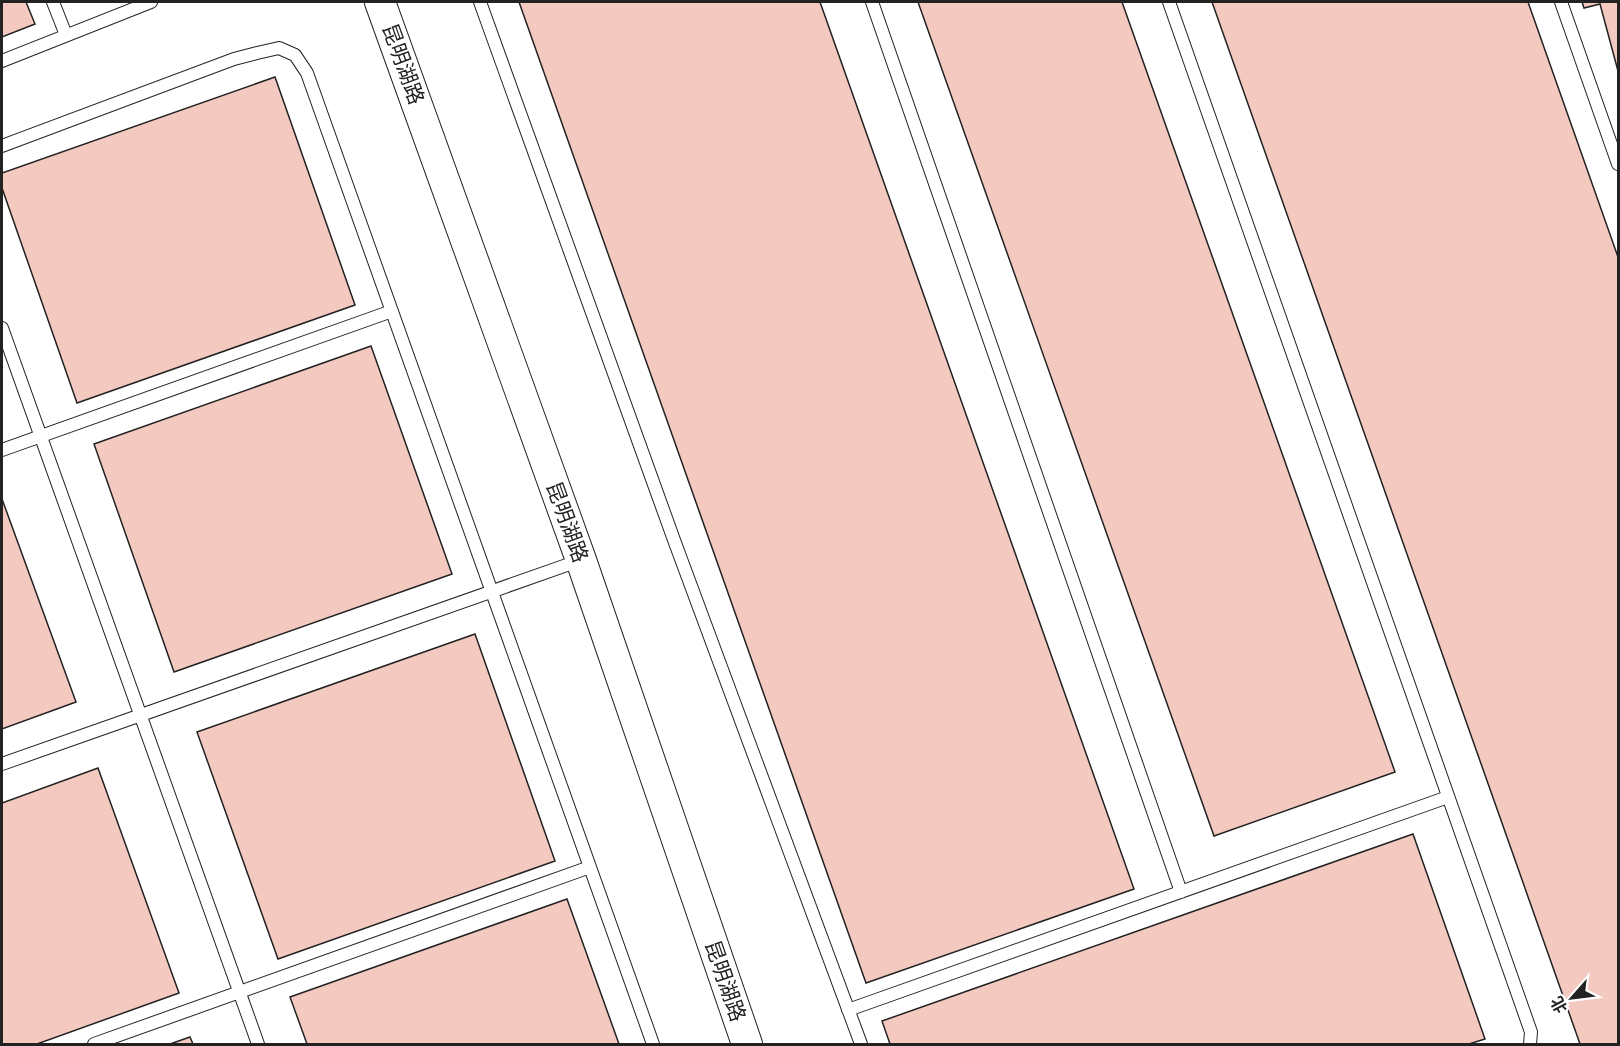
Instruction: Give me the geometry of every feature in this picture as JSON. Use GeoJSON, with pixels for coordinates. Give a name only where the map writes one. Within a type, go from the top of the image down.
{"type":"FeatureCollection","features":[{"type":"Feature","properties":{"kind":"street","name":"昆明湖路"},"geometry":{"type":"LineString","coordinates":[[380,2],[581,560],[747,1044]]}},
{"type":"Feature","properties":{"kind":"lane"},"geometry":{"type":"LineString","coordinates":[[53,2],[66,35]]}},
{"type":"Feature","properties":{"kind":"lane"},"geometry":{"type":"LineString","coordinates":[[2,61],[151,2]]}},
{"type":"Feature","properties":{"kind":"lane"},"geometry":{"type":"LineString","coordinates":[[480,2],[678,551],[861,1044]]}},
{"type":"Feature","properties":{"kind":"lane"},"geometry":{"type":"LineString","coordinates":[[872,2],[1181,892]]}},
{"type":"Feature","properties":{"kind":"lane"},"geometry":{"type":"LineString","coordinates":[[1169,2],[1531,1032],[1530,1044]]}},
{"type":"Feature","properties":{"kind":"lane"},"geometry":{"type":"LineString","coordinates":[[1561,2],[1618,164]]}},
{"type":"Feature","properties":{"kind":"lane"},"geometry":{"type":"LineString","coordinates":[[2,146],[234,59],[279,48],[295,55],[307,73],[653,1044]]}},
{"type":"Feature","properties":{"kind":"lane"},"geometry":{"type":"LineString","coordinates":[[2,450],[392,311]]}},
{"type":"Feature","properties":{"kind":"lane"},"geometry":{"type":"LineString","coordinates":[[2,328],[258,1044]]}},
{"type":"Feature","properties":{"kind":"lane"},"geometry":{"type":"LineString","coordinates":[[2,764],[581,560]]}},
{"type":"Feature","properties":{"kind":"lane"},"geometry":{"type":"LineString","coordinates":[[848,1010],[1448,797]]}},
{"type":"Feature","properties":{"kind":"lane"},"geometry":{"type":"LineString","coordinates":[[94,1044],[590,867]]}},
{"type":"Feature","properties":{"kind":"building"},"geometry":{"type":"Polygon","coordinates":[[[2,2],[26,2],[35,24],[2,37],[2,2]]]}},
{"type":"Feature","properties":{"kind":"building"},"geometry":{"type":"Polygon","coordinates":[[[519,2],[820,2],[1134,889],[866,983],[519,2]]]}},
{"type":"Feature","properties":{"kind":"building"},"geometry":{"type":"Polygon","coordinates":[[[918,2],[1122,2],[1395,772],[1214,836],[918,2]]]}},
{"type":"Feature","properties":{"kind":"building"},"geometry":{"type":"Polygon","coordinates":[[[1212,2],[1528,2],[1618,257],[1618,1044],[1580,1044],[1212,2]]]}},
{"type":"Feature","properties":{"kind":"building"},"geometry":{"type":"Polygon","coordinates":[[[1582,2],[1618,2],[1618,71],[1600,4],[1584,8],[1582,2]]]}},
{"type":"Feature","properties":{"kind":"building"},"geometry":{"type":"Polygon","coordinates":[[[275,77],[355,305],[77,403],[2,188],[2,173],[275,77]]]}},
{"type":"Feature","properties":{"kind":"building"},"geometry":{"type":"Polygon","coordinates":[[[371,346],[452,574],[174,672],[94,444],[371,346]]]}},
{"type":"Feature","properties":{"kind":"building"},"geometry":{"type":"Polygon","coordinates":[[[2,499],[76,702],[2,729],[2,499]]]}},
{"type":"Feature","properties":{"kind":"building"},"geometry":{"type":"Polygon","coordinates":[[[475,634],[555,861],[278,959],[197,732],[475,634]]]}},
{"type":"Feature","properties":{"kind":"building"},"geometry":{"type":"Polygon","coordinates":[[[98,768],[179,993],[37,1044],[2,1044],[2,803],[98,768]]]}},
{"type":"Feature","properties":{"kind":"building"},"geometry":{"type":"Polygon","coordinates":[[[1413,834],[1485,1039],[1469,1044],[890,1044],[882,1021],[1413,834]]]}},
{"type":"Feature","properties":{"kind":"building"},"geometry":{"type":"Polygon","coordinates":[[[567,899],[619,1044],[307,1044],[290,997],[567,899]]]}},
{"type":"Feature","properties":{"kind":"building"},"geometry":{"type":"Polygon","coordinates":[[[190,1037],[193,1044],[170,1044],[190,1037]]]}}]}
